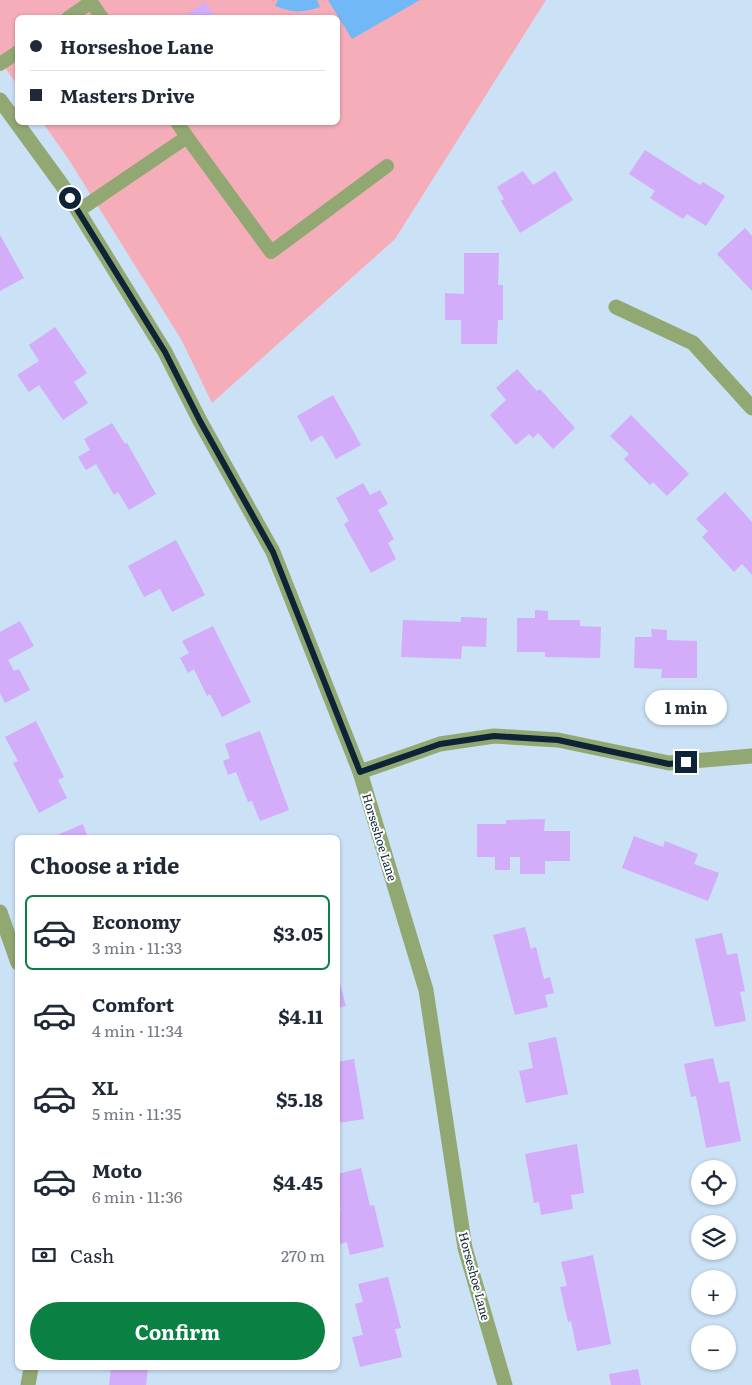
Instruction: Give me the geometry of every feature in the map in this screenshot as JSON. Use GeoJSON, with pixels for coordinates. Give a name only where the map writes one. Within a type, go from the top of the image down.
{"type":"FeatureCollection","features":[{"type":"Feature","properties":{"kind":"street","name":"Horseshoe Lane"},"geometry":{"type":"LineString","coordinates":[[0,100],[15,121]]}},
{"type":"Feature","properties":{"kind":"street","name":"Horseshoe Lane"},"geometry":{"type":"LineString","coordinates":[[18,125],[62,185],[165,352],[200,421],[273,552],[360,772],[426,990],[465,1248],[505,1385]]}},
{"type":"Feature","properties":{"kind":"street"},"geometry":{"type":"LineString","coordinates":[[616,307],[693,343],[752,408]]}},
{"type":"Feature","properties":{"kind":"street"},"geometry":{"type":"LineString","coordinates":[[360,772],[440,744],[494,736],[558,740],[669,764],[752,756]]}},
{"type":"Feature","properties":{"kind":"street"},"geometry":{"type":"LineString","coordinates":[[0,912],[15,954]]}},
{"type":"Feature","properties":{"kind":"street"},"geometry":{"type":"LineString","coordinates":[[28,1385],[31,1370]]}},
{"type":"Feature","properties":{"kind":"lane"},"geometry":{"type":"LineString","coordinates":[[72,15],[91,2],[100,15]]}},
{"type":"Feature","properties":{"kind":"lane"},"geometry":{"type":"LineString","coordinates":[[0,64],[15,54]]}},
{"type":"Feature","properties":{"kind":"lane"},"geometry":{"type":"LineString","coordinates":[[179,125],[271,252],[387,166]]}},
{"type":"Feature","properties":{"kind":"lane"},"geometry":{"type":"LineString","coordinates":[[78,211],[187,137]]}},
{"type":"Feature","properties":{"kind":"shaded area"},"geometry":{"type":"Polygon","coordinates":[[[0,0],[546,0],[395,239],[212,403],[181,339],[69,160],[44,125],[340,125],[340,15],[15,15],[15,82],[0,60],[0,0]]]}},
{"type":"Feature","properties":{"kind":"water"},"geometry":{"type":"Polygon","coordinates":[[[278,0],[317,0],[320,7],[302,11],[287,10],[275,6],[278,0]]]}},
{"type":"Feature","properties":{"kind":"water"},"geometry":{"type":"Polygon","coordinates":[[[328,0],[420,0],[352,39],[340,20],[340,15],[337,15],[328,0]]]}},
{"type":"Feature","properties":{"kind":"building"},"geometry":{"type":"Polygon","coordinates":[[[205,2],[214,15],[187,15],[205,2]]]}},
{"type":"Feature","properties":{"kind":"building"},"geometry":{"type":"Polygon","coordinates":[[[645,150],[700,185],[703,182],[725,196],[706,226],[687,214],[683,219],[650,198],[655,191],[629,174],[645,150]]]}},
{"type":"Feature","properties":{"kind":"building"},"geometry":{"type":"Polygon","coordinates":[[[523,171],[533,185],[555,171],[573,200],[520,233],[501,201],[504,199],[497,187],[523,171]]]}},
{"type":"Feature","properties":{"kind":"building"},"geometry":{"type":"Polygon","coordinates":[[[745,228],[752,236],[752,291],[717,254],[745,228]]]}},
{"type":"Feature","properties":{"kind":"building"},"geometry":{"type":"Polygon","coordinates":[[[0,235],[24,278],[0,291],[0,235]]]}},
{"type":"Feature","properties":{"kind":"building"},"geometry":{"type":"Polygon","coordinates":[[[464,253],[499,253],[498,285],[503,285],[503,320],[498,320],[497,344],[461,344],[461,320],[445,320],[445,293],[464,294],[464,253]]]}},
{"type":"Feature","properties":{"kind":"building"},"geometry":{"type":"Polygon","coordinates":[[[55,327],[87,373],[74,382],[88,403],[63,420],[39,385],[29,392],[17,375],[39,361],[29,345],[55,327]]]}},
{"type":"Feature","properties":{"kind":"building"},"geometry":{"type":"Polygon","coordinates":[[[517,369],[537,391],[540,389],[575,428],[553,449],[538,433],[533,438],[529,434],[516,445],[490,415],[506,400],[496,388],[517,369]]]}},
{"type":"Feature","properties":{"kind":"building"},"geometry":{"type":"Polygon","coordinates":[[[333,395],[361,445],[336,459],[322,435],[311,442],[297,416],[333,395]]]}},
{"type":"Feature","properties":{"kind":"building"},"geometry":{"type":"Polygon","coordinates":[[[631,415],[689,474],[667,496],[653,482],[650,485],[624,459],[629,454],[610,436],[631,415]]]}},
{"type":"Feature","properties":{"kind":"building"},"geometry":{"type":"Polygon","coordinates":[[[112,423],[125,444],[127,443],[156,494],[129,510],[118,492],[114,495],[96,464],[86,470],[78,457],[90,450],[84,439],[112,423]]]}},
{"type":"Feature","properties":{"kind":"building"},"geometry":{"type":"Polygon","coordinates":[[[363,483],[370,495],[380,490],[388,504],[378,510],[394,539],[388,543],[396,559],[371,573],[344,524],[349,521],[336,498],[363,483]]]}},
{"type":"Feature","properties":{"kind":"building"},"geometry":{"type":"Polygon","coordinates":[[[725,492],[752,522],[752,575],[742,564],[734,572],[702,537],[708,531],[696,519],[725,492]]]}},
{"type":"Feature","properties":{"kind":"building"},"geometry":{"type":"Polygon","coordinates":[[[176,540],[205,595],[172,612],[160,589],[144,597],[128,566],[176,540]]]}},
{"type":"Feature","properties":{"kind":"building"},"geometry":{"type":"Polygon","coordinates":[[[535,610],[548,611],[548,620],[580,620],[580,626],[601,627],[600,658],[545,657],[545,652],[517,652],[517,618],[535,618],[535,610]]]}},
{"type":"Feature","properties":{"kind":"building"},"geometry":{"type":"Polygon","coordinates":[[[461,617],[487,618],[486,647],[462,646],[461,659],[401,657],[403,620],[461,622],[461,617]]]}},
{"type":"Feature","properties":{"kind":"building"},"geometry":{"type":"Polygon","coordinates":[[[20,621],[34,646],[8,660],[14,671],[19,669],[30,690],[5,703],[0,693],[0,632],[20,621]]]}},
{"type":"Feature","properties":{"kind":"building"},"geometry":{"type":"Polygon","coordinates":[[[213,626],[251,702],[222,717],[210,694],[207,696],[194,669],[188,673],[180,658],[189,653],[182,641],[213,626]]]}},
{"type":"Feature","properties":{"kind":"building"},"geometry":{"type":"Polygon","coordinates":[[[651,629],[667,630],[667,640],[697,641],[697,678],[661,678],[662,669],[634,668],[635,637],[652,637],[651,629]]]}},
{"type":"Feature","properties":{"kind":"building"},"geometry":{"type":"Polygon","coordinates":[[[36,721],[64,777],[58,780],[67,798],[39,813],[13,763],[18,761],[5,737],[36,721]]]}},
{"type":"Feature","properties":{"kind":"building"},"geometry":{"type":"Polygon","coordinates":[[[260,731],[289,810],[260,821],[252,801],[248,802],[236,772],[228,775],[223,761],[230,758],[225,744],[260,731]]]}},
{"type":"Feature","properties":{"kind":"building"},"geometry":{"type":"Polygon","coordinates":[[[545,819],[544,831],[570,831],[570,861],[545,861],[545,874],[520,874],[520,857],[510,857],[510,870],[495,870],[495,857],[477,857],[477,824],[506,824],[506,820],[545,819]]]}},
{"type":"Feature","properties":{"kind":"building"},"geometry":{"type":"Polygon","coordinates":[[[83,824],[87,835],[57,835],[83,824]]]}},
{"type":"Feature","properties":{"kind":"building"},"geometry":{"type":"Polygon","coordinates":[[[634,836],[663,847],[665,841],[698,854],[694,864],[719,873],[708,901],[622,868],[634,836]]]}},
{"type":"Feature","properties":{"kind":"building"},"geometry":{"type":"Polygon","coordinates":[[[525,927],[531,949],[536,947],[544,979],[550,977],[554,993],[545,995],[548,1007],[515,1015],[493,935],[525,927]]]}},
{"type":"Feature","properties":{"kind":"building"},"geometry":{"type":"Polygon","coordinates":[[[722,933],[727,955],[737,953],[745,991],[740,992],[746,1021],[715,1027],[695,939],[722,933]]]}},
{"type":"Feature","properties":{"kind":"building"},"geometry":{"type":"Polygon","coordinates":[[[340,984],[346,1006],[340,1008],[340,984]]]}},
{"type":"Feature","properties":{"kind":"building"},"geometry":{"type":"Polygon","coordinates":[[[556,1037],[568,1094],[526,1103],[519,1071],[533,1068],[528,1043],[556,1037]]]}},
{"type":"Feature","properties":{"kind":"building"},"geometry":{"type":"Polygon","coordinates":[[[713,1058],[719,1083],[729,1081],[741,1141],[706,1148],[696,1096],[691,1097],[684,1064],[713,1058]]]}},
{"type":"Feature","properties":{"kind":"building"},"geometry":{"type":"Polygon","coordinates":[[[354,1059],[364,1119],[340,1123],[340,1062],[354,1059]]]}},
{"type":"Feature","properties":{"kind":"building"},"geometry":{"type":"Polygon","coordinates":[[[577,1144],[584,1193],[571,1195],[573,1209],[541,1215],[539,1202],[534,1203],[525,1154],[577,1144]]]}},
{"type":"Feature","properties":{"kind":"building"},"geometry":{"type":"Polygon","coordinates":[[[361,1168],[370,1206],[374,1205],[384,1247],[350,1255],[347,1242],[340,1244],[340,1173],[361,1168]]]}},
{"type":"Feature","properties":{"kind":"building"},"geometry":{"type":"Polygon","coordinates":[[[593,1255],[611,1344],[577,1351],[571,1321],[568,1322],[560,1287],[567,1286],[561,1262],[593,1255]]]}},
{"type":"Feature","properties":{"kind":"building"},"geometry":{"type":"Polygon","coordinates":[[[388,1277],[401,1328],[395,1329],[402,1357],[360,1367],[352,1337],[363,1335],[355,1304],[363,1302],[358,1284],[388,1277]]]}},
{"type":"Feature","properties":{"kind":"building"},"geometry":{"type":"Polygon","coordinates":[[[638,1369],[641,1385],[611,1385],[609,1374],[638,1369]]]}},
{"type":"Feature","properties":{"kind":"building"},"geometry":{"type":"Polygon","coordinates":[[[111,1370],[148,1370],[146,1385],[109,1385],[111,1370]]]}},
{"type":"Feature","properties":{"kind":"route"},"geometry":{"type":"LineString","coordinates":[[70,198],[165,352],[200,421],[273,552],[360,772],[440,744],[494,736],[558,740],[669,764],[686,762]]}}]}
